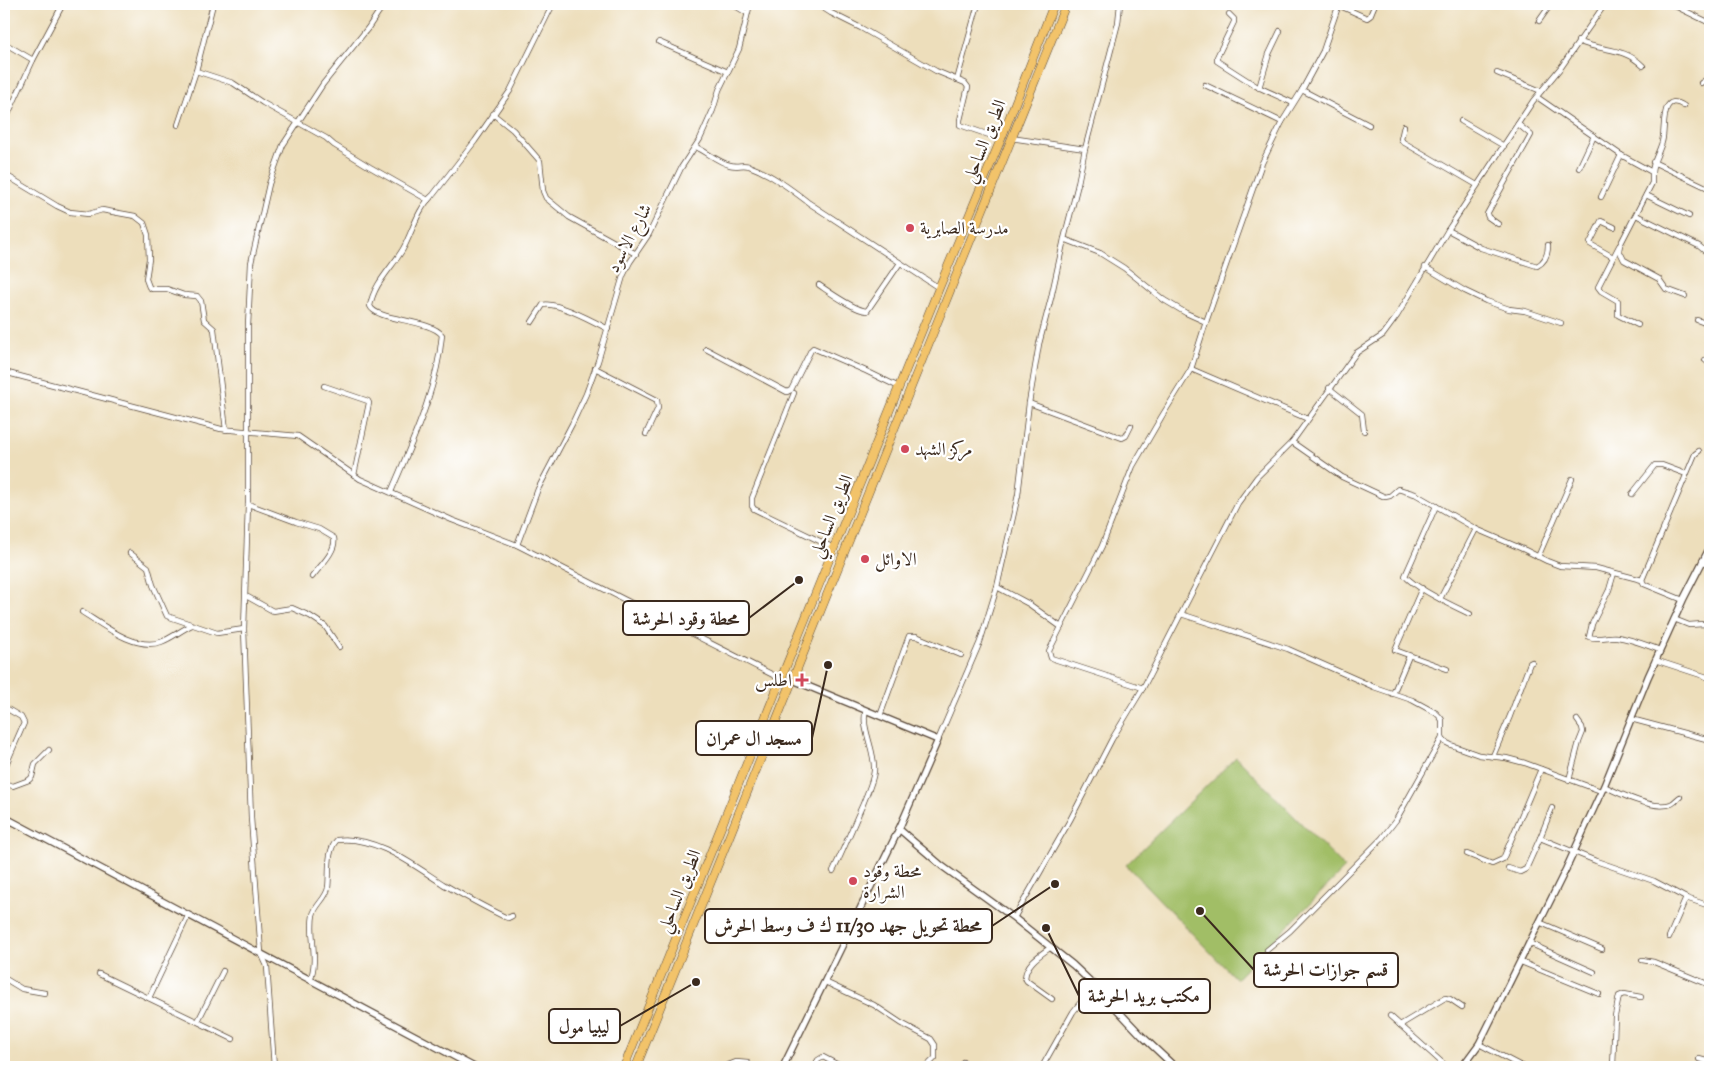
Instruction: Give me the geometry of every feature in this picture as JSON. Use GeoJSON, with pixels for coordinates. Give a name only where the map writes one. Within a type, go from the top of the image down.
{"type":"FeatureCollection","features":[{"type":"Feature","properties":{"kind":"highway","name":"الطريق الساحلي"},"geometry":{"type":"LineString","coordinates":[[624,1067],[1054,4]]}},
{"type":"Feature","properties":{"kind":"highway","name":"الطريق الساحلي"},"geometry":{"type":"LineString","coordinates":[[636,1067],[1066,4]]}},
{"type":"Feature","properties":{"kind":"highway"},"geometry":{"type":"LineString","coordinates":[[888,417],[897,421]]}},
{"type":"Feature","properties":{"kind":"street"},"geometry":{"type":"LineString","coordinates":[[4,123],[33,60],[63,4]]}},
{"type":"Feature","properties":{"kind":"street"},"geometry":{"type":"LineString","coordinates":[[178,124],[196,71],[213,4]]}},
{"type":"Feature","properties":{"kind":"street"},"geometry":{"type":"LineString","coordinates":[[274,1067],[267,966],[261,954],[251,818],[244,629],[248,504],[247,432],[250,263],[270,184],[283,146],[323,84],[368,28],[384,4]]}},
{"type":"Feature","properties":{"kind":"street"},"geometry":{"type":"LineString","coordinates":[[391,492],[431,390],[440,355],[442,335],[438,331],[408,320],[372,311],[370,306],[373,295],[403,249],[428,200],[434,195],[475,142],[510,91],[553,4]]}},
{"type":"Feature","properties":{"kind":"street"},"geometry":{"type":"LineString","coordinates":[[732,4],[748,13]]}},
{"type":"Feature","properties":{"kind":"street","name":"شارع الاسود"},"geometry":{"type":"LineString","coordinates":[[517,544],[538,489],[580,409],[608,329],[618,287],[630,262],[649,234],[681,168],[696,147],[739,49],[750,4]]}},
{"type":"Feature","properties":{"kind":"street"},"geometry":{"type":"LineString","coordinates":[[817,4],[842,20],[968,87],[960,125],[1001,139]]}},
{"type":"Feature","properties":{"kind":"street"},"geometry":{"type":"LineString","coordinates":[[957,80],[978,4]]}},
{"type":"Feature","properties":{"kind":"street"},"geometry":{"type":"LineString","coordinates":[[783,1067],[899,829],[980,642],[998,586],[1018,495],[1029,402],[1039,344],[1052,298],[1085,149],[1118,23],[1120,4]]}},
{"type":"Feature","properties":{"kind":"street"},"geometry":{"type":"LineString","coordinates":[[1143,688],[1051,658],[1049,651],[1102,546],[1134,466],[1162,416],[1192,369],[1206,322],[1262,163],[1282,122],[1323,51],[1338,5],[1367,18],[1370,16],[1375,4]]}},
{"type":"Feature","properties":{"kind":"street"},"geometry":{"type":"LineString","coordinates":[[1539,21],[1551,4]]}},
{"type":"Feature","properties":{"kind":"street"},"geometry":{"type":"LineString","coordinates":[[1014,918],[1070,820],[1116,731],[1143,688],[1238,503],[1257,477],[1292,442],[1356,353],[1383,335],[1397,316],[1425,267],[1477,185],[1541,91],[1562,66],[1605,4]]}},
{"type":"Feature","properties":{"kind":"street"},"geometry":{"type":"LineString","coordinates":[[1671,4],[1710,22]]}},
{"type":"Feature","properties":{"kind":"street"},"geometry":{"type":"LineString","coordinates":[[1229,14],[1234,19],[1234,22],[1217,61],[1259,88],[1294,103]]}},
{"type":"Feature","properties":{"kind":"street"},"geometry":{"type":"LineString","coordinates":[[1259,88],[1269,54],[1280,31]]}},
{"type":"Feature","properties":{"kind":"street"},"geometry":{"type":"LineString","coordinates":[[1578,41],[1590,46],[1625,53],[1643,66]]}},
{"type":"Feature","properties":{"kind":"street"},"geometry":{"type":"LineString","coordinates":[[659,42],[728,72]]}},
{"type":"Feature","properties":{"kind":"street"},"geometry":{"type":"LineString","coordinates":[[4,43],[33,60]]}},
{"type":"Feature","properties":{"kind":"street"},"geometry":{"type":"LineString","coordinates":[[196,71],[233,84],[428,200]]}},
{"type":"Feature","properties":{"kind":"street"},"geometry":{"type":"LineString","coordinates":[[1701,84],[1707,80],[1710,72]]}},
{"type":"Feature","properties":{"kind":"street"},"geometry":{"type":"LineString","coordinates":[[1497,73],[1541,91]]}},
{"type":"Feature","properties":{"kind":"street"},"geometry":{"type":"LineString","coordinates":[[1204,86],[1282,122]]}},
{"type":"Feature","properties":{"kind":"street"},"geometry":{"type":"LineString","coordinates":[[1302,90],[1370,125]]}},
{"type":"Feature","properties":{"kind":"street"},"geometry":{"type":"LineString","coordinates":[[1537,97],[1621,155],[1652,172]]}},
{"type":"Feature","properties":{"kind":"street"},"geometry":{"type":"LineString","coordinates":[[1638,324],[1618,315],[1618,301],[1598,289],[1653,180],[1653,162],[1662,142],[1668,105],[1675,102],[1684,106]]}},
{"type":"Feature","properties":{"kind":"street"},"geometry":{"type":"LineString","coordinates":[[493,114],[514,130],[540,161],[543,191],[546,198],[569,217],[636,254]]}},
{"type":"Feature","properties":{"kind":"street"},"geometry":{"type":"LineString","coordinates":[[1461,121],[1504,146]]}},
{"type":"Feature","properties":{"kind":"street"},"geometry":{"type":"LineString","coordinates":[[1498,224],[1488,217],[1488,214],[1531,135],[1518,124]]}},
{"type":"Feature","properties":{"kind":"street"},"geometry":{"type":"LineString","coordinates":[[1404,126],[1401,139],[1403,142],[1477,185]]}},
{"type":"Feature","properties":{"kind":"street"},"geometry":{"type":"LineString","coordinates":[[1579,168],[1594,136]]}},
{"type":"Feature","properties":{"kind":"street"},"geometry":{"type":"LineString","coordinates":[[1011,138],[1085,149]]}},
{"type":"Feature","properties":{"kind":"street"},"geometry":{"type":"LineString","coordinates":[[696,147],[728,165],[746,165],[764,173],[939,288]]}},
{"type":"Feature","properties":{"kind":"street"},"geometry":{"type":"LineString","coordinates":[[1601,197],[1621,155]]}},
{"type":"Feature","properties":{"kind":"street"},"geometry":{"type":"LineString","coordinates":[[1653,162],[1706,187]]}},
{"type":"Feature","properties":{"kind":"street"},"geometry":{"type":"LineString","coordinates":[[4,174],[70,212],[89,214],[102,210],[118,212],[135,216],[144,223],[150,246],[146,271],[147,284],[152,289],[167,289],[184,295],[197,296],[201,301],[204,320],[214,329],[226,430]]}},
{"type":"Feature","properties":{"kind":"street"},"geometry":{"type":"LineString","coordinates":[[1646,195],[1689,216]]}},
{"type":"Feature","properties":{"kind":"street"},"geometry":{"type":"LineString","coordinates":[[1636,215],[1699,246],[1704,251]]}},
{"type":"Feature","properties":{"kind":"street"},"geometry":{"type":"LineString","coordinates":[[1613,257],[1590,243],[1602,221],[1614,227]]}},
{"type":"Feature","properties":{"kind":"street"},"geometry":{"type":"LineString","coordinates":[[1448,230],[1481,248],[1537,266],[1544,261],[1548,245]]}},
{"type":"Feature","properties":{"kind":"street"},"geometry":{"type":"LineString","coordinates":[[1064,239],[1100,253],[1124,268],[1164,300],[1206,322]]}},
{"type":"Feature","properties":{"kind":"street"},"geometry":{"type":"LineString","coordinates":[[1620,245],[1619,250],[1624,260],[1660,280],[1666,289],[1685,296]]}},
{"type":"Feature","properties":{"kind":"street"},"geometry":{"type":"LineString","coordinates":[[819,285],[863,311],[867,311],[900,263]]}},
{"type":"Feature","properties":{"kind":"street"},"geometry":{"type":"LineString","coordinates":[[1425,267],[1486,301],[1561,323]]}},
{"type":"Feature","properties":{"kind":"street"},"geometry":{"type":"LineString","coordinates":[[532,322],[543,305],[548,304],[608,329]]}},
{"type":"Feature","properties":{"kind":"street"},"geometry":{"type":"LineString","coordinates":[[1698,320],[1710,325]]}},
{"type":"Feature","properties":{"kind":"street"},"geometry":{"type":"LineString","coordinates":[[706,349],[787,392],[791,390],[813,348],[899,387]]}},
{"type":"Feature","properties":{"kind":"street"},"geometry":{"type":"LineString","coordinates":[[1705,360],[1710,364]]}},
{"type":"Feature","properties":{"kind":"street"},"geometry":{"type":"LineString","coordinates":[[595,368],[657,400],[658,408],[646,434]]}},
{"type":"Feature","properties":{"kind":"street"},"geometry":{"type":"LineString","coordinates":[[1192,369],[1308,420]]}},
{"type":"Feature","properties":{"kind":"street"},"geometry":{"type":"LineString","coordinates":[[4,372],[226,430],[294,434],[354,475],[452,520],[517,544],[781,679]]}},
{"type":"Feature","properties":{"kind":"street"},"geometry":{"type":"LineString","coordinates":[[324,386],[368,401],[369,403],[354,475]]}},
{"type":"Feature","properties":{"kind":"street"},"geometry":{"type":"LineString","coordinates":[[1329,388],[1362,414],[1364,431]]}},
{"type":"Feature","properties":{"kind":"street"},"geometry":{"type":"LineString","coordinates":[[794,393],[752,498],[752,506],[754,509],[834,548]]}},
{"type":"Feature","properties":{"kind":"street"},"geometry":{"type":"LineString","coordinates":[[1029,402],[1120,438],[1126,436],[1131,426]]}},
{"type":"Feature","properties":{"kind":"street"},"geometry":{"type":"LineString","coordinates":[[1292,442],[1342,477],[1385,497],[1390,496],[1398,489],[1415,494],[1476,529],[1560,566],[1596,568],[1614,572],[1642,580],[1648,586],[1683,600]]}},
{"type":"Feature","properties":{"kind":"street"},"geometry":{"type":"LineString","coordinates":[[1642,580],[1686,474],[1695,454],[1699,451]]}},
{"type":"Feature","properties":{"kind":"street"},"geometry":{"type":"LineString","coordinates":[[1632,494],[1655,465],[1662,465],[1686,474]]}},
{"type":"Feature","properties":{"kind":"street"},"geometry":{"type":"LineString","coordinates":[[1538,557],[1572,479]]}},
{"type":"Feature","properties":{"kind":"street"},"geometry":{"type":"LineString","coordinates":[[248,504],[319,529],[334,538],[335,542],[332,550],[312,577]]}},
{"type":"Feature","properties":{"kind":"street"},"geometry":{"type":"LineString","coordinates":[[1436,506],[1405,575],[1410,581],[1449,605],[1470,614]]}},
{"type":"Feature","properties":{"kind":"street"},"geometry":{"type":"LineString","coordinates":[[1440,599],[1476,529]]}},
{"type":"Feature","properties":{"kind":"street"},"geometry":{"type":"LineString","coordinates":[[1462,1067],[1479,1044],[1574,852],[1660,650],[1710,547]]}},
{"type":"Feature","properties":{"kind":"street"},"geometry":{"type":"LineString","coordinates":[[130,553],[148,567],[153,585],[166,614],[172,618],[217,633],[244,629]]}},
{"type":"Feature","properties":{"kind":"street"},"geometry":{"type":"LineString","coordinates":[[1702,561],[1710,565]]}},
{"type":"Feature","properties":{"kind":"street"},"geometry":{"type":"LineString","coordinates":[[1614,572],[1609,590],[1592,624],[1589,637],[1614,636],[1627,638],[1660,650]]}},
{"type":"Feature","properties":{"kind":"street"},"geometry":{"type":"LineString","coordinates":[[998,586],[1029,604],[1061,627]]}},
{"type":"Feature","properties":{"kind":"street"},"geometry":{"type":"LineString","coordinates":[[1422,588],[1395,648],[1397,652],[1447,669]]}},
{"type":"Feature","properties":{"kind":"street"},"geometry":{"type":"LineString","coordinates":[[246,596],[270,610],[278,611],[292,608],[310,616],[325,626],[339,647]]}},
{"type":"Feature","properties":{"kind":"street"},"geometry":{"type":"LineString","coordinates":[[82,612],[125,638],[144,644],[160,642],[192,625]]}},
{"type":"Feature","properties":{"kind":"street"},"geometry":{"type":"LineString","coordinates":[[1181,614],[1288,649],[1374,687],[1412,700],[1436,713],[1442,720],[1442,738],[1396,820],[1382,838],[1290,931],[1267,950]]}},
{"type":"Feature","properties":{"kind":"street"},"geometry":{"type":"LineString","coordinates":[[1674,619],[1689,625],[1703,624],[1710,626]]}},
{"type":"Feature","properties":{"kind":"street"},"geometry":{"type":"LineString","coordinates":[[880,716],[909,636],[916,636],[961,654]]}},
{"type":"Feature","properties":{"kind":"street"},"geometry":{"type":"LineString","coordinates":[[1394,694],[1410,656]]}},
{"type":"Feature","properties":{"kind":"street"},"geometry":{"type":"LineString","coordinates":[[1656,660],[1710,678]]}},
{"type":"Feature","properties":{"kind":"street"},"geometry":{"type":"LineString","coordinates":[[1493,756],[1532,662]]}},
{"type":"Feature","properties":{"kind":"street"},"geometry":{"type":"LineString","coordinates":[[793,680],[938,740]]}},
{"type":"Feature","properties":{"kind":"street"},"geometry":{"type":"LineString","coordinates":[[4,707],[21,718],[24,723],[4,769]]}},
{"type":"Feature","properties":{"kind":"street"},"geometry":{"type":"LineString","coordinates":[[833,871],[872,783],[874,770],[873,754],[864,718],[866,710]]}},
{"type":"Feature","properties":{"kind":"street"},"geometry":{"type":"LineString","coordinates":[[1631,719],[1710,740]]}},
{"type":"Feature","properties":{"kind":"street"},"geometry":{"type":"LineString","coordinates":[[1569,780],[1583,732],[1577,720]]}},
{"type":"Feature","properties":{"kind":"street"},"geometry":{"type":"LineString","coordinates":[[1442,738],[1451,745],[1479,755],[1506,758],[1569,780],[1660,806],[1670,805],[1680,797]]}},
{"type":"Feature","properties":{"kind":"street"},"geometry":{"type":"LineString","coordinates":[[4,783],[13,786],[29,780],[32,777],[35,764],[49,750]]}},
{"type":"Feature","properties":{"kind":"street"},"geometry":{"type":"LineString","coordinates":[[1467,854],[1492,864],[1503,859],[1541,769]]}},
{"type":"Feature","properties":{"kind":"street"},"geometry":{"type":"LineString","coordinates":[[1508,868],[1520,872],[1526,869],[1552,808]]}},
{"type":"Feature","properties":{"kind":"street"},"geometry":{"type":"LineString","coordinates":[[4,817],[472,1067]]}},
{"type":"Feature","properties":{"kind":"street"},"geometry":{"type":"LineString","coordinates":[[899,829],[942,866],[1051,947],[1094,985],[1142,1036],[1175,1067]]}},
{"type":"Feature","properties":{"kind":"street"},"geometry":{"type":"LineString","coordinates":[[1540,838],[1596,861],[1654,881],[1686,898],[1710,906]]}},
{"type":"Feature","properties":{"kind":"street"},"geometry":{"type":"LineString","coordinates":[[310,980],[314,969],[312,916],[327,892],[330,856],[334,843],[337,840],[353,840],[390,851],[463,895],[505,917],[512,916]]}},
{"type":"Feature","properties":{"kind":"street"},"geometry":{"type":"LineString","coordinates":[[1669,937],[1686,898]]}},
{"type":"Feature","properties":{"kind":"street"},"geometry":{"type":"LineString","coordinates":[[149,998],[188,916]]}},
{"type":"Feature","properties":{"kind":"street"},"geometry":{"type":"LineString","coordinates":[[1539,922],[1602,949]]}},
{"type":"Feature","properties":{"kind":"street"},"geometry":{"type":"LineString","coordinates":[[1529,943],[1594,972]]}},
{"type":"Feature","properties":{"kind":"street"},"geometry":{"type":"LineString","coordinates":[[1051,947],[1031,964],[1027,969],[1025,978],[1052,999]]}},
{"type":"Feature","properties":{"kind":"street"},"geometry":{"type":"LineString","coordinates":[[1642,960],[1654,962],[1710,985]]}},
{"type":"Feature","properties":{"kind":"street"},"geometry":{"type":"LineString","coordinates":[[1521,962],[1600,994]]}},
{"type":"Feature","properties":{"kind":"street"},"geometry":{"type":"LineString","coordinates":[[198,1021],[223,972]]}},
{"type":"Feature","properties":{"kind":"street"},"geometry":{"type":"LineString","coordinates":[[99,974],[233,1039]]}},
{"type":"Feature","properties":{"kind":"street"},"geometry":{"type":"LineString","coordinates":[[4,978],[22,989],[45,993]]}},
{"type":"Feature","properties":{"kind":"street"},"geometry":{"type":"LineString","coordinates":[[825,982],[874,1005],[901,1023],[931,1039],[935,1045],[935,1058],[926,1067]]}},
{"type":"Feature","properties":{"kind":"street"},"geometry":{"type":"LineString","coordinates":[[1042,1067],[1073,1012],[1094,985]]}},
{"type":"Feature","properties":{"kind":"street"},"geometry":{"type":"LineString","coordinates":[[1613,1067],[1615,1016],[1619,996],[1624,994],[1641,997]]}},
{"type":"Feature","properties":{"kind":"street"},"geometry":{"type":"LineString","coordinates":[[1400,1025],[1445,998],[1462,1007]]}},
{"type":"Feature","properties":{"kind":"street"},"geometry":{"type":"LineString","coordinates":[[1390,1016],[1447,1067]]}},
{"type":"Feature","properties":{"kind":"street"},"geometry":{"type":"LineString","coordinates":[[1479,1044],[1523,1067]]}},
{"type":"Feature","properties":{"kind":"street"},"geometry":{"type":"LineString","coordinates":[[814,1067],[818,1060],[823,1057],[842,1067]]}},
{"type":"Feature","properties":{"kind":"street"},"geometry":{"type":"LineString","coordinates":[[1699,1059],[1710,1062]]}},
{"type":"Feature","properties":{"kind":"street"},"geometry":{"type":"LineString","coordinates":[[723,1067],[736,1062],[748,1063],[749,1067]]}},
{"type":"Feature","properties":{"kind":"street"},"geometry":{"type":"LineString","coordinates":[[963,1062],[973,1067]]}},
{"type":"Feature","properties":{"kind":"green space"},"geometry":{"type":"Polygon","coordinates":[[[1236,757],[1345,868],[1236,979],[1126,865],[1236,757]]]}},
{"type":"Feature","properties":{"kind":"place","name":"مدرسة الصابرية"},"geometry":{"type":"Point","coordinates":[910,228]}},
{"type":"Feature","properties":{"kind":"place","name":"مركز الشهد"},"geometry":{"type":"Point","coordinates":[905,449]}},
{"type":"Feature","properties":{"kind":"place","name":"الاوائل"},"geometry":{"type":"Point","coordinates":[865,559]}},
{"type":"Feature","properties":{"kind":"place","name":"محطة وقود الحرشة"},"geometry":{"type":"Point","coordinates":[799,580]}},
{"type":"Feature","properties":{"kind":"place","name":"مسجد ال عمران"},"geometry":{"type":"Point","coordinates":[828,665]}},
{"type":"Feature","properties":{"kind":"place","name":"اطلس"},"geometry":{"type":"Point","coordinates":[802,680]}},
{"type":"Feature","properties":{"kind":"place","name":"محطة وقود الشرارة"},"geometry":{"type":"Point","coordinates":[853,881]}},
{"type":"Feature","properties":{"kind":"place","name":"محطة تحويل جهد 11/30 ك ف وسط الحرش"},"geometry":{"type":"Point","coordinates":[1055,884]}},
{"type":"Feature","properties":{"kind":"place","name":"قسم جوازات الحرشة"},"geometry":{"type":"Point","coordinates":[1200,911]}},
{"type":"Feature","properties":{"kind":"place","name":"مكتب بريد الحرشة"},"geometry":{"type":"Point","coordinates":[1046,928]}},
{"type":"Feature","properties":{"kind":"place","name":"ليبيا مول"},"geometry":{"type":"Point","coordinates":[696,982]}}]}
